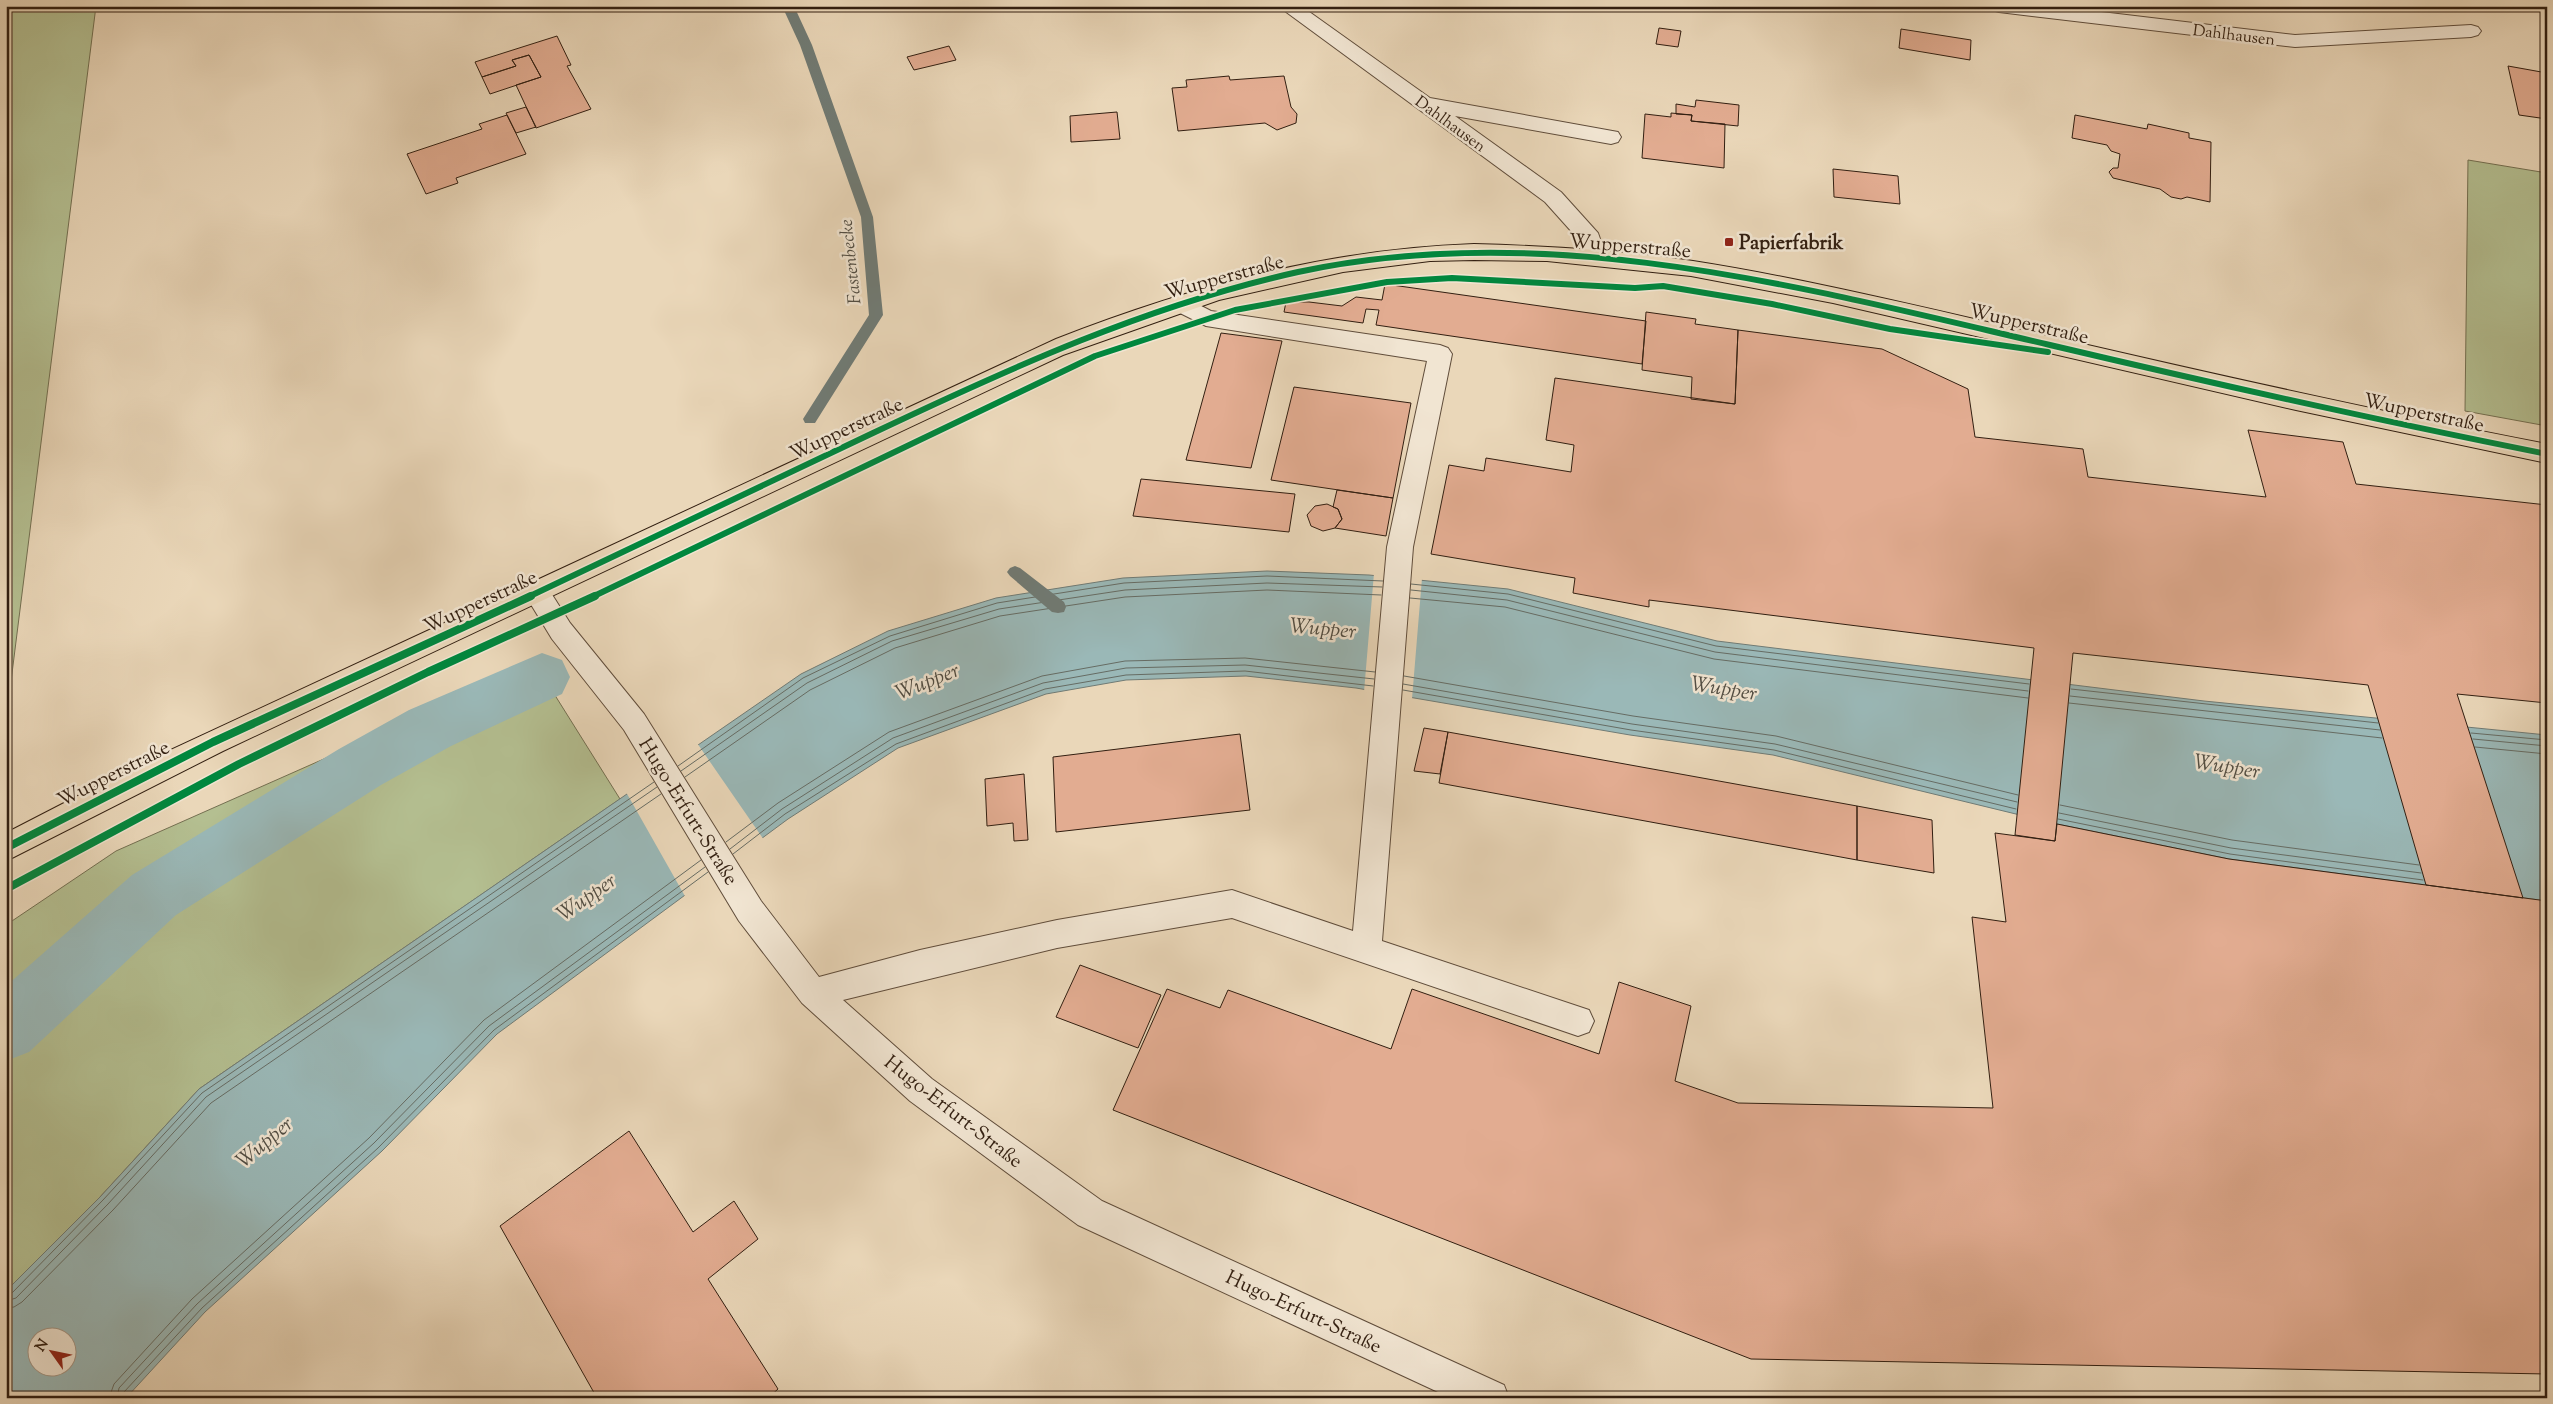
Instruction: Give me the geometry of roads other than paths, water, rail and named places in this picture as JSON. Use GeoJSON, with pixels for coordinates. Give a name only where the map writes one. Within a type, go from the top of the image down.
{"type":"FeatureCollection","features":[{"type":"Feature","properties":{"kind":"main road","name":"Wupperstraße"},"geometry":{"type":"LineString","coordinates":[[6,848],[78,808],[177,758],[537,593],[1061,346],[1180,303],[1230,288],[1314,268],[1402,256],[1476,252],[1595,256],[1660,262],[1785,282],[2130,364],[2547,454]]}},
{"type":"Feature","properties":{"kind":"street","name":"Dahlhausen"},"geometry":{"type":"LineString","coordinates":[[1288,6],[1553,197],[1590,238],[1595,256]]}},
{"type":"Feature","properties":{"kind":"street","name":"Dahlhausen"},"geometry":{"type":"LineString","coordinates":[[1999,6],[2295,41],[2471,31]]}},
{"type":"Feature","properties":{"kind":"street"},"geometry":{"type":"LineString","coordinates":[[1424,103],[1611,137]]}},
{"type":"Feature","properties":{"kind":"street"},"geometry":{"type":"LineString","coordinates":[[1180,303],[1206,318],[1440,354],[1400,548],[1366,950]]}},
{"type":"Feature","properties":{"kind":"street","name":"Hugo-Erfurt-Straße"},"geometry":{"type":"LineString","coordinates":[[537,593],[561,631],[634,722],[750,911],[813,993],[921,1090],[1090,1213],[1491,1398]]}},
{"type":"Feature","properties":{"kind":"street"},"geometry":{"type":"LineString","coordinates":[[813,993],[920,965],[1057,934],[1232,904],[1578,1021]]}},
{"type":"Feature","properties":{"kind":"water","name":"Wupper"},"geometry":{"type":"Polygon","coordinates":[[[1267,571],[1369,575],[1508,589],[1717,641],[2204,701],[2547,735],[2547,901],[2229,859],[2057,824],[1773,755],[1630,735],[1356,688],[1246,676],[1126,680],[1046,694],[898,748],[788,819],[497,1034],[382,1151],[205,1312],[126,1398],[6,1398],[6,1291],[100,1197],[199,1089],[801,674],[888,631],[996,598],[1123,578],[1267,571]]]}},
{"type":"Feature","properties":{"kind":"waterway","name":"Fastenbecke"},"geometry":{"type":"LineString","coordinates":[[788,6],[806,45],[867,217],[876,315],[810,419]]}},
{"type":"Feature","properties":{"kind":"waterway","name":"Fastenbecke"},"geometry":{"type":"LineString","coordinates":[[1015,572],[1058,607]]}},
{"type":"Feature","properties":{"kind":"waterway"},"geometry":{"type":"LineString","coordinates":[[6,1029],[154,895],[360,767],[430,728],[542,677]]}},
{"type":"Feature","properties":{"kind":"place","name":"Papierfabrik"},"geometry":{"type":"Point","coordinates":[1729,242]}}]}
